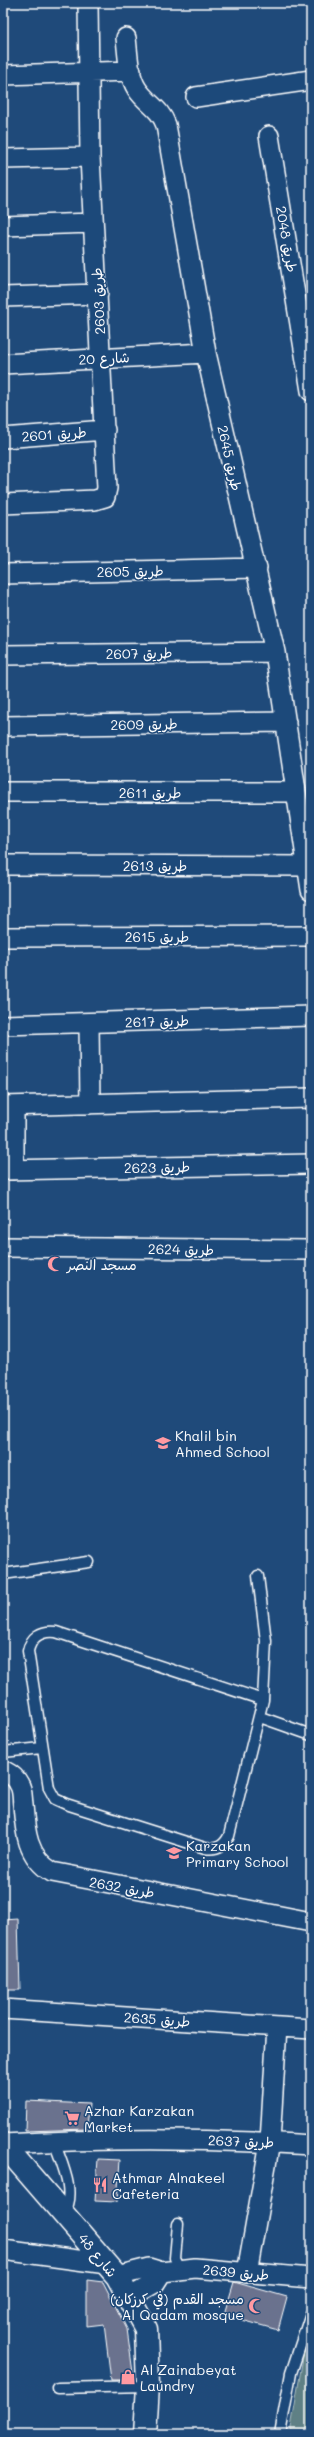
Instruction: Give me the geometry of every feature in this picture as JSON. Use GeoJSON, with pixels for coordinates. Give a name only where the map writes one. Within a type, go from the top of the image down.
{"type":"FeatureCollection","features":[{"type":"Feature","properties":{"kind":"street","name":"طريق 2603"},"geometry":{"type":"LineString","coordinates":[[3,504],[95,500],[105,497],[108,478],[104,430],[90,157],[88,3]]}},
{"type":"Feature","properties":{"kind":"street","name":"طريق 2645"},"geometry":{"type":"LineString","coordinates":[[126,38],[133,83],[138,91],[158,109],[166,125],[206,353],[257,568],[275,652],[311,890]]}},
{"type":"Feature","properties":{"kind":"street"},"geometry":{"type":"LineString","coordinates":[[3,75],[131,71]]}},
{"type":"Feature","properties":{"kind":"street"},"geometry":{"type":"LineString","coordinates":[[196,97],[311,80]]}},
{"type":"Feature","properties":{"kind":"street","name":"طريق 2048"},"geometry":{"type":"LineString","coordinates":[[269,136],[311,391]]}},
{"type":"Feature","properties":{"kind":"street"},"geometry":{"type":"LineString","coordinates":[[3,159],[90,157]]}},
{"type":"Feature","properties":{"kind":"street"},"geometry":{"type":"LineString","coordinates":[[3,226],[93,222]]}},
{"type":"Feature","properties":{"kind":"street"},"geometry":{"type":"LineString","coordinates":[[3,297],[98,294]]}},
{"type":"Feature","properties":{"kind":"street","name":"شارع 20"},"geometry":{"type":"LineString","coordinates":[[3,364],[206,353]]}},
{"type":"Feature","properties":{"kind":"street","name":"طريق 2601"},"geometry":{"type":"LineString","coordinates":[[3,438],[104,430]]}},
{"type":"Feature","properties":{"kind":"street","name":"طريق 2605"},"geometry":{"type":"LineString","coordinates":[[3,574],[257,568]]}},
{"type":"Feature","properties":{"kind":"street","name":"طريق 2607"},"geometry":{"type":"LineString","coordinates":[[3,654],[275,652]]}},
{"type":"Feature","properties":{"kind":"street","name":"طريق 2609"},"geometry":{"type":"LineString","coordinates":[[3,726],[286,722]]}},
{"type":"Feature","properties":{"kind":"street","name":"طريق 2611"},"geometry":{"type":"LineString","coordinates":[[3,792],[296,792]]}},
{"type":"Feature","properties":{"kind":"street","name":"طريق 2613"},"geometry":{"type":"LineString","coordinates":[[3,865],[307,866]]}},
{"type":"Feature","properties":{"kind":"street","name":"طريق 2615"},"geometry":{"type":"LineString","coordinates":[[3,937],[311,936]]}},
{"type":"Feature","properties":{"kind":"street","name":"طريق 2617"},"geometry":{"type":"LineString","coordinates":[[3,1025],[89,1024],[311,1016]]}},
{"type":"Feature","properties":{"kind":"street"},"geometry":{"type":"LineString","coordinates":[[89,1024],[90,1104]]}},
{"type":"Feature","properties":{"kind":"street"},"geometry":{"type":"LineString","coordinates":[[8,1170],[8,1106],[311,1098]]}},
{"type":"Feature","properties":{"kind":"street","name":"طريق 2623"},"geometry":{"type":"LineString","coordinates":[[8,1170],[311,1164]]}},
{"type":"Feature","properties":{"kind":"street","name":"طريق 2624"},"geometry":{"type":"LineString","coordinates":[[3,1247],[311,1250]]}},
{"type":"Feature","properties":{"kind":"street","name":"طريق 2632"},"geometry":{"type":"LineString","coordinates":[[3,1770],[12,1775],[21,1788],[25,1831],[29,1846],[41,1865],[52,1872],[311,1922]]}},
{"type":"Feature","properties":{"kind":"street","name":"طريق 2635"},"geometry":{"type":"LineString","coordinates":[[3,2009],[311,2028]]}},
{"type":"Feature","properties":{"kind":"street"},"geometry":{"type":"LineString","coordinates":[[247,2273],[270,2142],[276,2027]]}},
{"type":"Feature","properties":{"kind":"street","name":"طريق 2637"},"geometry":{"type":"LineString","coordinates":[[3,2144],[54,2141],[198,2140],[311,2145]]}},
{"type":"Feature","properties":{"kind":"street","name":"شارع 48"},"geometry":{"type":"LineString","coordinates":[[3,2144],[112,2270],[130,2297],[146,2329],[148,2386],[145,2434]]}},
{"type":"Feature","properties":{"kind":"street"},"geometry":{"type":"LineString","coordinates":[[3,2250],[112,2270]]}},
{"type":"Feature","properties":{"kind":"street","name":"طريق 2639"},"geometry":{"type":"LineString","coordinates":[[112,2270],[149,2268],[162,2272],[180,2268],[311,2278]]}},
{"type":"Feature","properties":{"kind":"street"},"geometry":{"type":"LineString","coordinates":[[130,2297],[155,2283],[162,2272]]}},
{"type":"Feature","properties":{"kind":"lane"},"geometry":{"type":"LineString","coordinates":[[3,1574],[89,1562]]}},
{"type":"Feature","properties":{"kind":"lane"},"geometry":{"type":"LineString","coordinates":[[258,1576],[266,1641],[263,1700],[229,1836],[223,1845],[212,1849],[60,1802],[55,1799],[49,1788],[28,1652],[32,1640],[43,1632],[56,1632],[263,1700]]}},
{"type":"Feature","properties":{"kind":"lane"},"geometry":{"type":"LineString","coordinates":[[260,1716],[311,1735]]}},
{"type":"Feature","properties":{"kind":"lane"},"geometry":{"type":"LineString","coordinates":[[3,1752],[42,1748]]}},
{"type":"Feature","properties":{"kind":"lane"},"geometry":{"type":"LineString","coordinates":[[54,2141],[70,2192],[67,2207],[63,2213]]}},
{"type":"Feature","properties":{"kind":"lane"},"geometry":{"type":"LineString","coordinates":[[178,2224],[175,2258],[180,2268]]}},
{"type":"Feature","properties":{"kind":"lane"},"geometry":{"type":"LineString","coordinates":[[280,2434],[291,2373],[311,2313]]}},
{"type":"Feature","properties":{"kind":"lane"},"geometry":{"type":"LineString","coordinates":[[58,2388],[148,2386]]}},
{"type":"Feature","properties":{"kind":"green space"},"geometry":{"type":"Polygon","coordinates":[[[311,2332],[311,2434],[290,2434],[307,2334],[311,2332]]]}},
{"type":"Feature","properties":{"kind":"building"},"geometry":{"type":"Polygon","coordinates":[[[18,1919],[20,1990],[3,1990],[3,1920],[18,1919]]]}},
{"type":"Feature","properties":{"kind":"building"},"geometry":{"type":"Polygon","coordinates":[[[26,2101],[89,2104],[87,2129],[25,2131],[26,2101]]]}},
{"type":"Feature","properties":{"kind":"building"},"geometry":{"type":"Polygon","coordinates":[[[98,2159],[120,2160],[117,2202],[95,2201],[98,2159]]]}},
{"type":"Feature","properties":{"kind":"building"},"geometry":{"type":"Polygon","coordinates":[[[87,2280],[103,2282],[127,2329],[134,2380],[111,2380],[104,2324],[87,2326],[87,2280]]]}},
{"type":"Feature","properties":{"kind":"building","name":"مسجد القدم (في كرزكان) Al Qadam mosque"},"geometry":{"type":"Polygon","coordinates":[[[234,2282],[287,2297],[278,2330],[224,2315],[234,2282]]]}},
{"type":"Feature","properties":{"kind":"place","name":"مسجد النصر"},"geometry":{"type":"Point","coordinates":[55,1264]}},
{"type":"Feature","properties":{"kind":"place","name":"Khalil bin Ahmed School"},"geometry":{"type":"Point","coordinates":[163,1443]}},
{"type":"Feature","properties":{"kind":"place","name":"Karzakan Primary School"},"geometry":{"type":"Point","coordinates":[174,1853]}},
{"type":"Feature","properties":{"kind":"place","name":"Azhar Karzakan Market"},"geometry":{"type":"Point","coordinates":[72,2118]}},
{"type":"Feature","properties":{"kind":"place","name":"Athmar Alnakeel Cafeteria"},"geometry":{"type":"Point","coordinates":[100,2185]}},
{"type":"Feature","properties":{"kind":"place","name":"مسجد القدم (في كرزكان) Al Qadam mosque"},"geometry":{"type":"Point","coordinates":[256,2306]}},
{"type":"Feature","properties":{"kind":"place","name":"Al Zainabeyat Laundry"},"geometry":{"type":"Point","coordinates":[128,2377]}}]}
